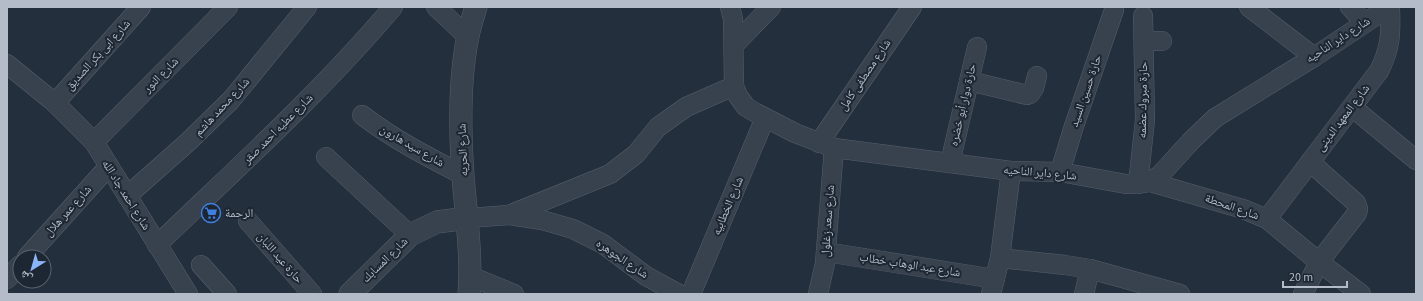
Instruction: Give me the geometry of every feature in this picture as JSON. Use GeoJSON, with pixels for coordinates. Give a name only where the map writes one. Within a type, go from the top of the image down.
{"type":"FeatureCollection","features":[{"type":"Feature","properties":{"kind":"street","name":"شارع ابى بكر الصديق"},"geometry":{"type":"LineString","coordinates":[[55,104],[141,7]]}},
{"type":"Feature","properties":{"kind":"street","name":"شارع النور"},"geometry":{"type":"LineString","coordinates":[[94,142],[228,7]]}},
{"type":"Feature","properties":{"kind":"street","name":"شارع محمد هاشم"},"geometry":{"type":"LineString","coordinates":[[127,196],[188,142],[231,100],[307,7]]}},
{"type":"Feature","properties":{"kind":"street","name":"شارع عطيه احمد صقر"},"geometry":{"type":"LineString","coordinates":[[157,244],[301,107],[366,39],[393,7]]}},
{"type":"Feature","properties":{"kind":"street"},"geometry":{"type":"LineString","coordinates":[[436,7],[468,36]]}},
{"type":"Feature","properties":{"kind":"street","name":"شارع الحريه"},"geometry":{"type":"LineString","coordinates":[[470,285],[468,218],[463,175],[462,82],[468,36],[476,7]]}},
{"type":"Feature","properties":{"kind":"street","name":"شارع داير الناحيه"},"geometry":{"type":"LineString","coordinates":[[730,7],[733,19],[734,86],[738,96],[746,107],[765,118],[826,145],[1012,171],[1060,172],[1126,184],[1144,183],[1160,175],[1191,140],[1215,118],[1314,57],[1390,7]]}},
{"type":"Feature","properties":{"kind":"street"},"geometry":{"type":"LineString","coordinates":[[734,45],[771,7]]}},
{"type":"Feature","properties":{"kind":"street","name":"شارع مصطفى كامل"},"geometry":{"type":"LineString","coordinates":[[826,145],[912,7]]}},
{"type":"Feature","properties":{"kind":"street"},"geometry":{"type":"LineString","coordinates":[[1249,7],[1314,57]]}},
{"type":"Feature","properties":{"kind":"street"},"geometry":{"type":"LineString","coordinates":[[1350,7],[1365,23]]}},
{"type":"Feature","properties":{"kind":"street","name":"شارع المعهد الدينى"},"geometry":{"type":"LineString","coordinates":[[1267,219],[1379,71],[1386,57],[1390,40],[1390,7]]}},
{"type":"Feature","properties":{"kind":"street","name":"حارة حسين السيد"},"geometry":{"type":"LineString","coordinates":[[1060,172],[1074,126],[1114,10]]}},
{"type":"Feature","properties":{"kind":"street","name":"حارة مبروك عضمه"},"geometry":{"type":"LineString","coordinates":[[1143,16],[1145,120],[1144,183]]}},
{"type":"Feature","properties":{"kind":"street"},"geometry":{"type":"LineString","coordinates":[[1144,41],[1162,41]]}},
{"type":"Feature","properties":{"kind":"street","name":"حارة دوار أبو خضره"},"geometry":{"type":"LineString","coordinates":[[950,163],[977,47]]}},
{"type":"Feature","properties":{"kind":"street","name":"شارع احمد جاد الله"},"geometry":{"type":"LineString","coordinates":[[8,66],[55,104],[94,142],[188,294]]}},
{"type":"Feature","properties":{"kind":"street"},"geometry":{"type":"LineString","coordinates":[[969,81],[1027,95],[1033,91],[1037,76]]}},
{"type":"Feature","properties":{"kind":"street"},"geometry":{"type":"LineString","coordinates":[[509,215],[610,174],[636,154],[658,127],[686,107],[734,86]]}},
{"type":"Feature","properties":{"kind":"street"},"geometry":{"type":"LineString","coordinates":[[1352,107],[1416,160]]}},
{"type":"Feature","properties":{"kind":"street","name":"شارع سيد هارون"},"geometry":{"type":"LineString","coordinates":[[362,115],[381,130],[404,144],[463,175]]}},
{"type":"Feature","properties":{"kind":"street","name":"شارع الخطابيه"},"geometry":{"type":"LineString","coordinates":[[691,294],[765,118]]}},
{"type":"Feature","properties":{"kind":"street","name":"شارع سعد زغلول"},"geometry":{"type":"LineString","coordinates":[[818,294],[826,252],[826,145]]}},
{"type":"Feature","properties":{"kind":"street"},"geometry":{"type":"LineString","coordinates":[[326,157],[410,236]]}},
{"type":"Feature","properties":{"kind":"street"},"geometry":{"type":"LineString","coordinates":[[1303,294],[1319,262],[1358,213],[1356,203],[1310,162]]}},
{"type":"Feature","properties":{"kind":"street","name":"شارع عمر هلال"},"geometry":{"type":"LineString","coordinates":[[34,249],[109,166]]}},
{"type":"Feature","properties":{"kind":"street"},"geometry":{"type":"LineString","coordinates":[[993,287],[1000,258],[1012,171]]}},
{"type":"Feature","properties":{"kind":"street","name":"شارع المحطة"},"geometry":{"type":"LineString","coordinates":[[1144,183],[1244,209],[1267,219],[1361,294]]}},
{"type":"Feature","properties":{"kind":"street","name":"شارع الجوهره"},"geometry":{"type":"LineString","coordinates":[[468,218],[509,215],[542,220],[573,229],[603,244],[646,276],[679,294]]}},
{"type":"Feature","properties":{"kind":"street","name":"شارع المسابك"},"geometry":{"type":"LineString","coordinates":[[350,294],[410,236],[437,222],[468,218]]}},
{"type":"Feature","properties":{"kind":"street","name":"حارة عيد اللبان"},"geometry":{"type":"LineString","coordinates":[[248,221],[312,294]]}},
{"type":"Feature","properties":{"kind":"street","name":"شارع عبد الوهاب خطاب"},"geometry":{"type":"LineString","coordinates":[[826,252],[993,287]]}},
{"type":"Feature","properties":{"kind":"street"},"geometry":{"type":"LineString","coordinates":[[1000,258],[1090,269],[1180,294]]}},
{"type":"Feature","properties":{"kind":"street"},"geometry":{"type":"LineString","coordinates":[[201,265],[227,294]]}},
{"type":"Feature","properties":{"kind":"street"},"geometry":{"type":"LineString","coordinates":[[1084,294],[1090,269]]}},
{"type":"Feature","properties":{"kind":"street"},"geometry":{"type":"LineString","coordinates":[[470,285],[514,294]]}},
{"type":"Feature","properties":{"kind":"place","name":"الرحمة"},"geometry":{"type":"Point","coordinates":[211,213]}}]}
